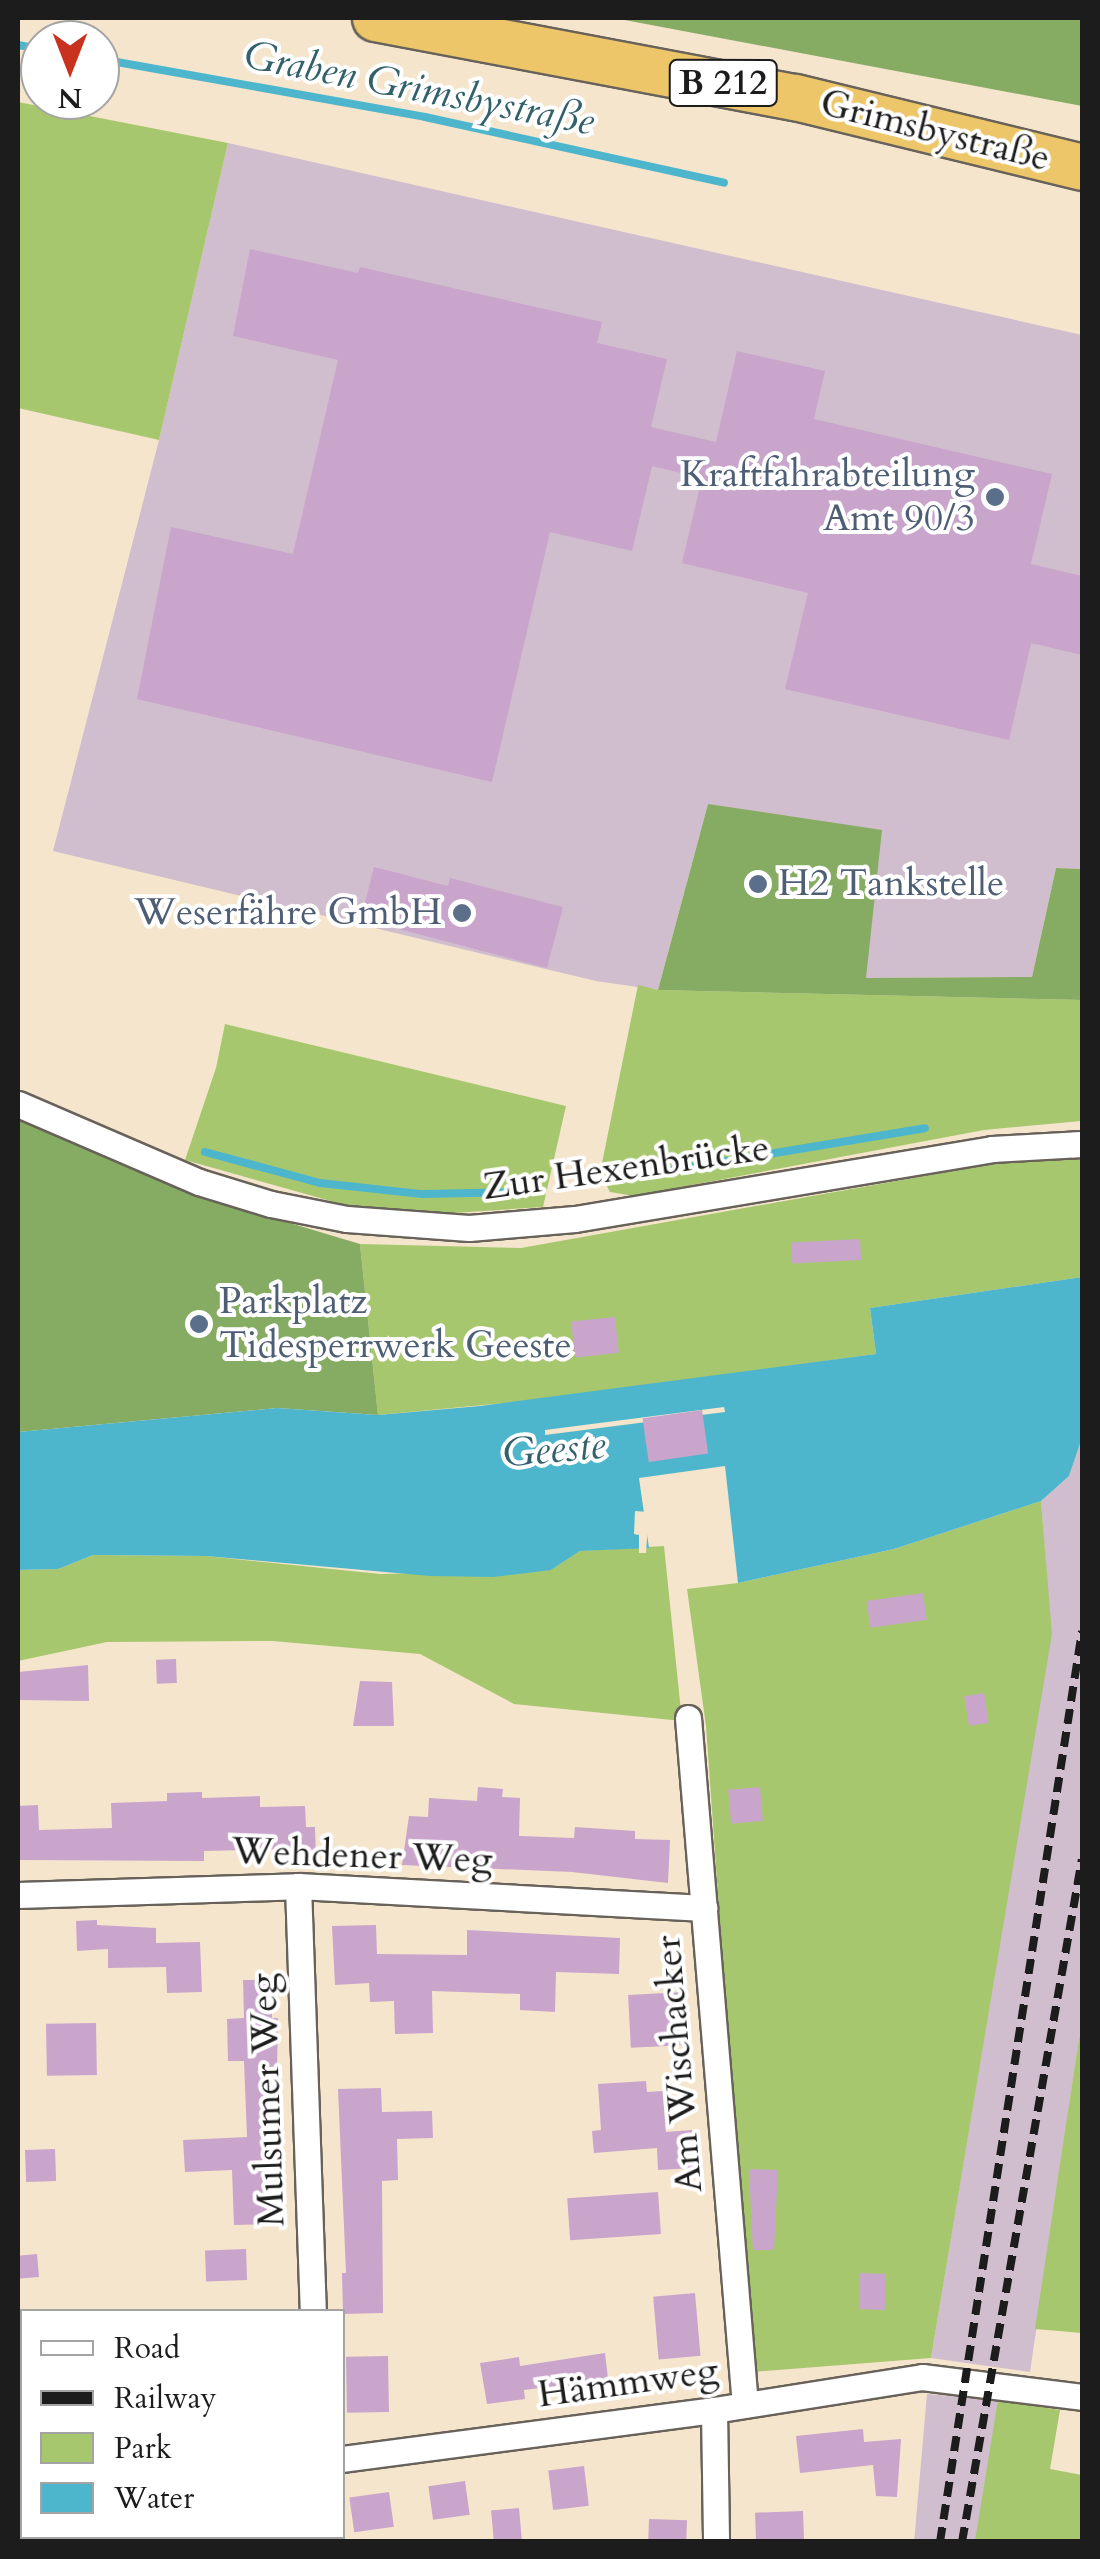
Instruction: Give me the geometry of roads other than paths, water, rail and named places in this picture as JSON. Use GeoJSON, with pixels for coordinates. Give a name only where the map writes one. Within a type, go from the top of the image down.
{"type":"FeatureCollection","features":[{"type":"Feature","properties":{"kind":"highway","name":"Grimsbystraße"},"geometry":{"type":"LineString","coordinates":[[375,18],[795,97],[1082,167]]}},
{"type":"Feature","properties":{"kind":"street","name":"Zur Hexenbrücke"},"geometry":{"type":"LineString","coordinates":[[18,1104],[199,1182],[271,1204],[347,1218],[469,1228],[576,1219],[992,1149],[1082,1144]]}},
{"type":"Feature","properties":{"kind":"street","name":"Am Wischacker"},"geometry":{"type":"LineString","coordinates":[[688,1718],[745,2405]]}},
{"type":"Feature","properties":{"kind":"street","name":"Wehdener Weg"},"geometry":{"type":"LineString","coordinates":[[18,1894],[298,1886],[704,1908]]}},
{"type":"Feature","properties":{"kind":"street","name":"Mulsumer Weg"},"geometry":{"type":"LineString","coordinates":[[298,1886],[313,2309]]}},
{"type":"Feature","properties":{"kind":"street","name":"Hämmweg"},"geometry":{"type":"LineString","coordinates":[[345,2458],[714,2410],[922,2377],[1082,2397]]}},
{"type":"Feature","properties":{"kind":"street"},"geometry":{"type":"LineString","coordinates":[[714,2410],[716,2542]]}},
{"type":"Feature","properties":{"kind":"water","name":"Geeste"},"geometry":{"type":"Polygon","coordinates":[[[1082,1277],[1082,1438],[1069,1476],[1041,1501],[894,1549],[738,1583],[725,1466],[639,1478],[649,1548],[580,1551],[551,1570],[493,1577],[430,1576],[206,1556],[93,1555],[58,1569],[18,1570],[18,1432],[277,1408],[378,1415],[480,1406],[876,1354],[870,1308],[1082,1277]],[[724,1407],[545,1430],[545,1435],[725,1412],[724,1407]]]}},
{"type":"Feature","properties":{"kind":"waterway","name":"Graben Grimsbystraße"},"geometry":{"type":"LineString","coordinates":[[120,63],[425,117],[724,183]]}},
{"type":"Feature","properties":{"kind":"waterway"},"geometry":{"type":"LineString","coordinates":[[618,1179],[925,1128]]}},
{"type":"Feature","properties":{"kind":"waterway"},"geometry":{"type":"LineString","coordinates":[[205,1152],[320,1183],[422,1194],[528,1192]]}},
{"type":"Feature","properties":{"kind":"railway"},"geometry":{"type":"LineString","coordinates":[[940,2542],[1082,1631]]}},
{"type":"Feature","properties":{"kind":"railway"},"geometry":{"type":"LineString","coordinates":[[962,2542],[1082,1859]]}},
{"type":"Feature","properties":{"kind":"place","name":"Kraftfahrabteilung Amt 90/3"},"geometry":{"type":"Point","coordinates":[995,497]}},
{"type":"Feature","properties":{"kind":"place","name":"H2 Tankstelle"},"geometry":{"type":"Point","coordinates":[758,884]}},
{"type":"Feature","properties":{"kind":"place","name":"Weserfähre GmbH"},"geometry":{"type":"Point","coordinates":[462,913]}},
{"type":"Feature","properties":{"kind":"place","name":"Parkplatz Tidesperrwerk Geeste"},"geometry":{"type":"Point","coordinates":[199,1324]}}]}
